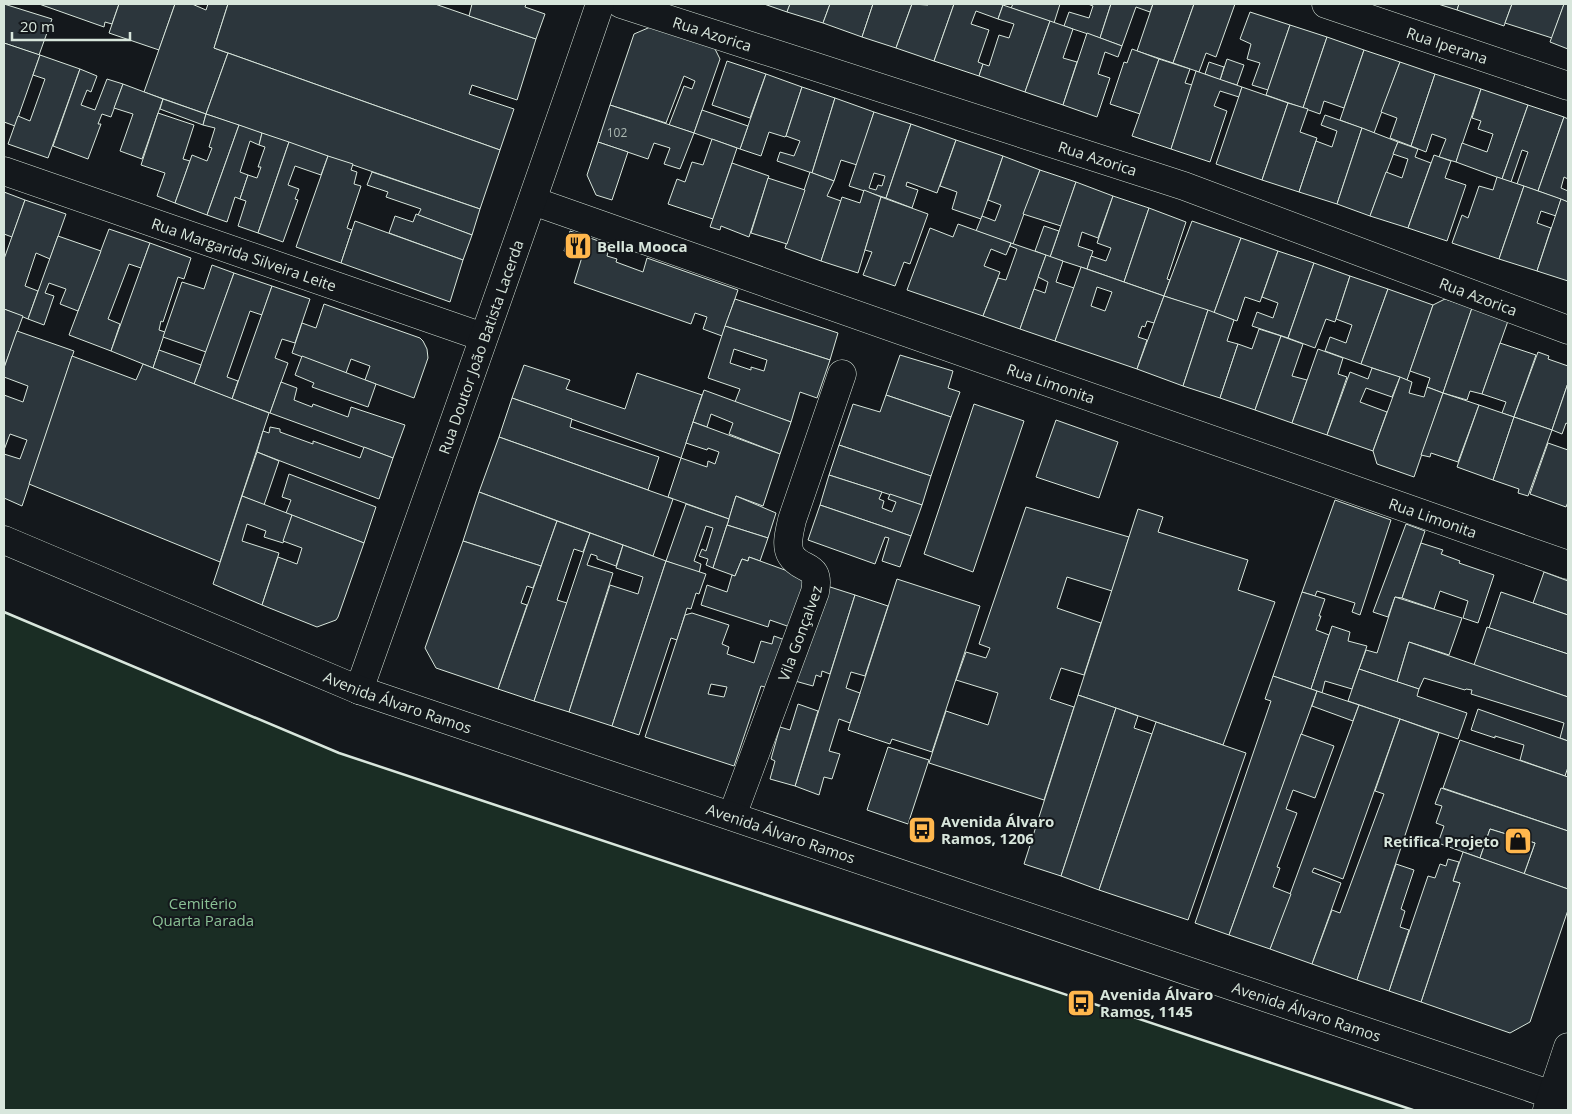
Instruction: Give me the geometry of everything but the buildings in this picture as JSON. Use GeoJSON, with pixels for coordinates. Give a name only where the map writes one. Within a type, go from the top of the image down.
{"type":"FeatureCollection","features":[{"type":"Feature","properties":{"kind":"street","name":"Rua Doutor João Batista Lacerda"},"geometry":{"type":"LineString","coordinates":[[359,690],[483,337],[533,201],[600,4]]}},
{"type":"Feature","properties":{"kind":"street","name":"Rua Azorica"},"geometry":{"type":"LineString","coordinates":[[621,4],[1184,186],[1568,330]]}},
{"type":"Feature","properties":{"kind":"street","name":"Rua Iperana"},"geometry":{"type":"LineString","coordinates":[[1326,4],[1568,86]]}},
{"type":"Feature","properties":{"kind":"street","name":"Rua Margarida Silveira Leite"},"geometry":{"type":"LineString","coordinates":[[4,171],[483,337]]}},
{"type":"Feature","properties":{"kind":"street","name":"Rua Limonita"},"geometry":{"type":"LineString","coordinates":[[533,201],[1568,566]]}},
{"type":"Feature","properties":{"kind":"street","name":"Vila Gonçalvez"},"geometry":{"type":"LineString","coordinates":[[732,816],[815,592],[816,577],[813,572],[791,557],[788,537],[792,520],[842,374]]}},
{"type":"Feature","properties":{"kind":"street","name":"Avenida Álvaro Ramos"},"geometry":{"type":"LineString","coordinates":[[4,540],[359,690],[732,816],[1556,1103]]}},
{"type":"Feature","properties":{"kind":"street"},"geometry":{"type":"LineString","coordinates":[[1556,1103],[1568,1048]]}},
{"type":"Feature","properties":{"kind":"green space","name":"Cemitério Quarta Parada"},"geometry":{"type":"Polygon","coordinates":[[[4,612],[339,753],[1413,1110],[4,1110],[4,612]]]}},
{"type":"Feature","properties":{"kind":"wall"},"geometry":{"type":"LineString","coordinates":[[4,612],[339,753],[1413,1110]]}},
{"type":"Feature","properties":{"kind":"place","name":"Bella Mooca"},"geometry":{"type":"Point","coordinates":[578,246]}},
{"type":"Feature","properties":{"kind":"place","name":"Avenida Álvaro Ramos, 1206"},"geometry":{"type":"Point","coordinates":[922,830]}},
{"type":"Feature","properties":{"kind":"place","name":"Retifica Projeto"},"geometry":{"type":"Point","coordinates":[1518,841]}},
{"type":"Feature","properties":{"kind":"place","name":"Avenida Álvaro Ramos, 1145"},"geometry":{"type":"Point","coordinates":[1081,1003]}}]}
